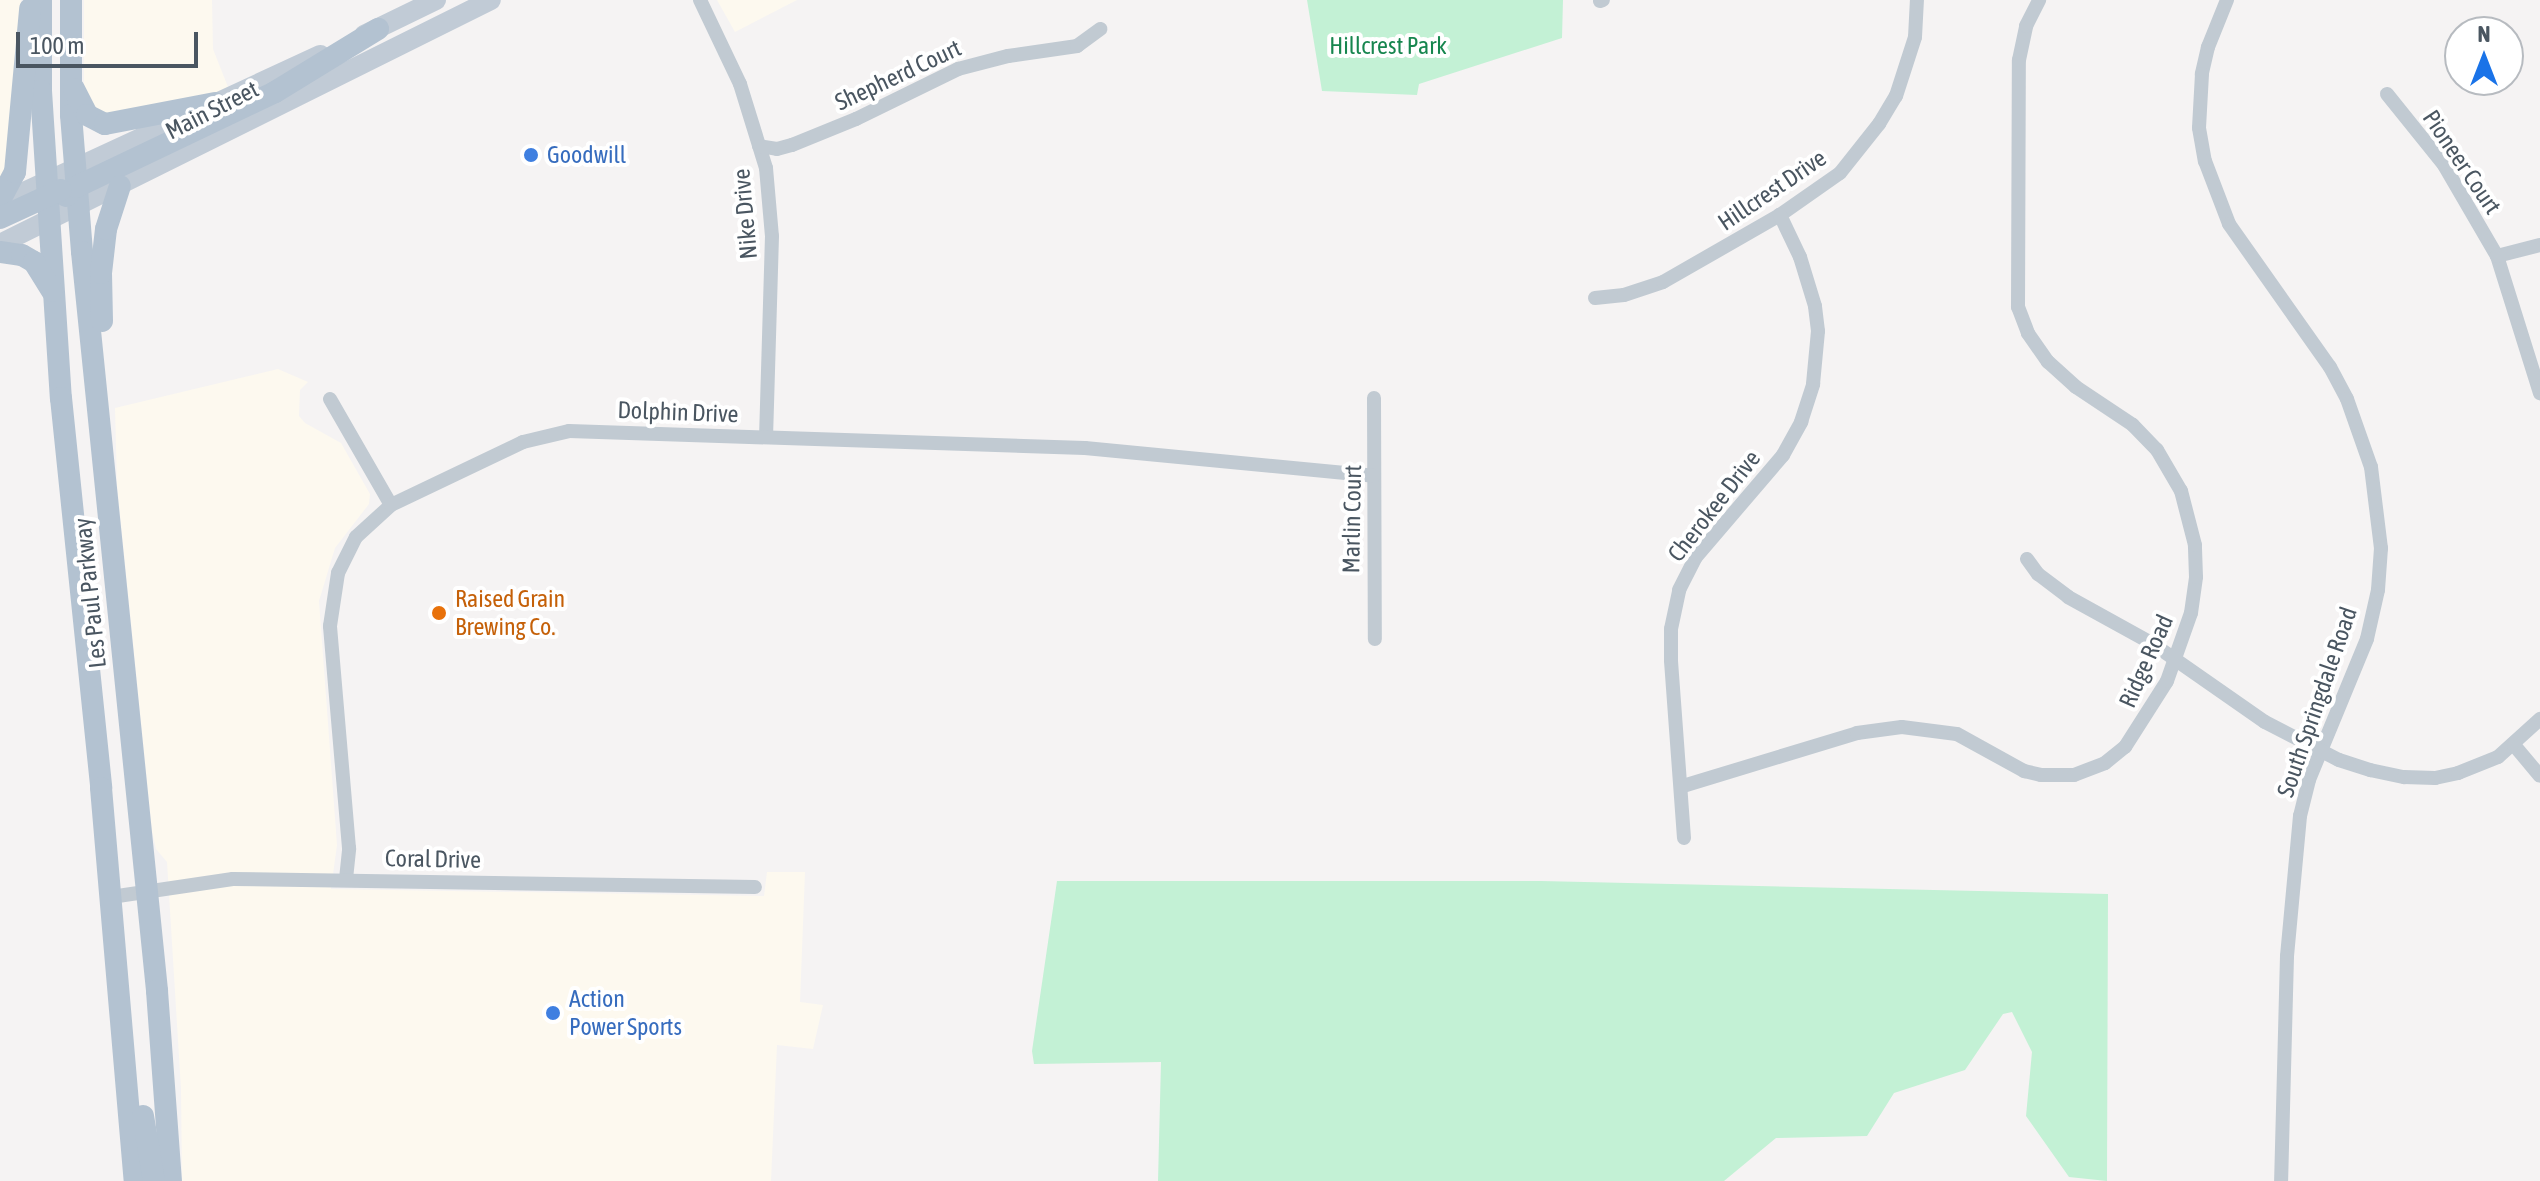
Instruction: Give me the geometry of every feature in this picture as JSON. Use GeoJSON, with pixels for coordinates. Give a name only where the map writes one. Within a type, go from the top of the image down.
{"type":"FeatureCollection","features":[{"type":"Feature","properties":{"kind":"main road"},"geometry":{"type":"LineString","coordinates":[[0,202],[15,172],[24,42],[33,0]]}},
{"type":"Feature","properties":{"kind":"main road","name":"Les Paul Parkway"},"geometry":{"type":"LineString","coordinates":[[43,0],[40,58],[63,191],[104,474],[171,1181]]}},
{"type":"Feature","properties":{"kind":"main road","name":"Les Paul Parkway"},"geometry":{"type":"LineString","coordinates":[[71,0],[63,191],[54,298],[135,1181]]}},
{"type":"Feature","properties":{"kind":"main road","name":"Main Street"},"geometry":{"type":"LineString","coordinates":[[0,244],[63,191],[215,103],[436,0]]}},
{"type":"Feature","properties":{"kind":"main road","name":"Main Street"},"geometry":{"type":"LineString","coordinates":[[0,202],[63,191],[120,186],[491,0]]}},
{"type":"Feature","properties":{"kind":"main road"},"geometry":{"type":"LineString","coordinates":[[0,218],[275,92],[378,29]]}},
{"type":"Feature","properties":{"kind":"main road"},"geometry":{"type":"LineString","coordinates":[[69,74],[81,108],[101,123],[138,120],[215,103]]}},
{"type":"Feature","properties":{"kind":"main road"},"geometry":{"type":"LineString","coordinates":[[104,474],[108,394],[101,273],[106,229],[120,186]]}},
{"type":"Feature","properties":{"kind":"main road"},"geometry":{"type":"LineString","coordinates":[[0,252],[22,255],[34,262],[49,282],[54,298]]}},
{"type":"Feature","properties":{"kind":"main road"},"geometry":{"type":"LineString","coordinates":[[81,585],[104,686],[123,877],[146,892]]}},
{"type":"Feature","properties":{"kind":"main road"},"geometry":{"type":"LineString","coordinates":[[123,1030],[133,1053],[154,1181]]}},
{"type":"Feature","properties":{"kind":"street","name":"Nike Drive"},"geometry":{"type":"LineString","coordinates":[[700,0],[740,84],[766,168],[772,224],[766,437]]}},
{"type":"Feature","properties":{"kind":"street","name":"Hillcrest Drive"},"geometry":{"type":"LineString","coordinates":[[1595,298],[1624,295],[1663,282],[1780,215],[1840,173],[1879,124],[1900,87],[1915,37],[1917,0]]}},
{"type":"Feature","properties":{"kind":"street","name":"Ridge Road"},"geometry":{"type":"LineString","coordinates":[[1683,786],[1857,733],[1902,727],[1957,734],[2024,771],[2041,775],[2074,775],[2105,763],[2125,747],[2154,706],[2176,658],[2191,613],[2196,577],[2195,545],[2181,491],[2157,450],[2133,425],[2076,387],[2048,362],[2028,333],[2018,307],[2019,60],[2026,26],[2039,0]]}},
{"type":"Feature","properties":{"kind":"street","name":"South Springdale Road"},"geometry":{"type":"LineString","coordinates":[[2227,0],[2208,47],[2200,93],[2199,128],[2210,180],[2229,224],[2330,367],[2347,399],[2365,444],[2378,505],[2381,548],[2378,590],[2367,639],[2309,780],[2294,858],[2287,956],[2281,1181]]}},
{"type":"Feature","properties":{"kind":"street","name":"Shepherd Court"},"geometry":{"type":"LineString","coordinates":[[759,146],[777,149],[792,145],[856,119],[958,69],[1008,56],[1077,46],[1100,29]]}},
{"type":"Feature","properties":{"kind":"street","name":"Pioneer Court"},"geometry":{"type":"LineString","coordinates":[[2387,94],[2444,165],[2497,256],[2540,393]]}},
{"type":"Feature","properties":{"kind":"street","name":"Cherokee Drive"},"geometry":{"type":"LineString","coordinates":[[1684,838],[1683,786],[1671,660],[1671,629],[1679,590],[1696,557],[1783,455],[1801,422],[1813,384],[1818,331],[1815,306],[1800,257],[1780,215]]}},
{"type":"Feature","properties":{"kind":"street"},"geometry":{"type":"LineString","coordinates":[[2497,256],[2540,245]]}},
{"type":"Feature","properties":{"kind":"street","name":"Marlin Court"},"geometry":{"type":"LineString","coordinates":[[1374,398],[1375,639]]}},
{"type":"Feature","properties":{"kind":"street"},"geometry":{"type":"LineString","coordinates":[[330,399],[391,505]]}},
{"type":"Feature","properties":{"kind":"street","name":"Dolphin Drive"},"geometry":{"type":"LineString","coordinates":[[346,879],[349,848],[330,611],[338,573],[348,551],[365,527],[391,505],[523,442],[569,431],[1085,448],[1374,476]]}},
{"type":"Feature","properties":{"kind":"street"},"geometry":{"type":"LineString","coordinates":[[2027,559],[2038,574],[2068,597],[2176,658],[2265,722],[2370,770],[2404,777],[2435,778],[2483,764],[2514,745],[2540,719]]}},
{"type":"Feature","properties":{"kind":"street"},"geometry":{"type":"LineString","coordinates":[[2514,745],[2540,776]]}},
{"type":"Feature","properties":{"kind":"street","name":"Coral Drive"},"geometry":{"type":"LineString","coordinates":[[111,897],[233,879],[755,887]]}},
{"type":"Feature","properties":{"kind":"shaded area"},"geometry":{"type":"Polygon","coordinates":[[[0,0],[21,0],[9,175],[0,191],[0,0]]]}},
{"type":"Feature","properties":{"kind":"shaded area"},"geometry":{"type":"Polygon","coordinates":[[[84,0],[212,0],[213,49],[228,87],[198,101],[98,115],[84,93],[84,0]]]}},
{"type":"Feature","properties":{"kind":"shaded area"},"geometry":{"type":"Polygon","coordinates":[[[717,0],[797,0],[735,32],[717,0]]]}},
{"type":"Feature","properties":{"kind":"shaded area"},"geometry":{"type":"Polygon","coordinates":[[[278,369],[308,382],[300,390],[299,416],[305,423],[341,443],[370,494],[369,504],[335,548],[319,601],[337,845],[331,889],[764,896],[767,872],[805,872],[800,1002],[823,1005],[813,1049],[777,1045],[771,1181],[182,1181],[181,1089],[167,862],[156,849],[152,831],[117,485],[115,408],[278,369]]]}},
{"type":"Feature","properties":{"kind":"green space","name":"Hillcrest Park"},"geometry":{"type":"Polygon","coordinates":[[[1307,0],[1563,0],[1562,38],[1419,84],[1417,95],[1322,91],[1307,0]]]}},
{"type":"Feature","properties":{"kind":"green space"},"geometry":{"type":"Polygon","coordinates":[[[1057,881],[1541,881],[2108,894],[2107,1181],[2069,1177],[2026,1116],[2032,1052],[2012,1012],[2003,1014],[1965,1070],[1894,1093],[1867,1136],[1776,1138],[1724,1181],[1158,1181],[1161,1062],[1034,1064],[1032,1051],[1057,881]]]}},
{"type":"Feature","properties":{"kind":"place","name":"Goodwill"},"geometry":{"type":"Point","coordinates":[531,155]}},
{"type":"Feature","properties":{"kind":"place","name":"Raised Grain Brewing Co."},"geometry":{"type":"Point","coordinates":[439,613]}},
{"type":"Feature","properties":{"kind":"place","name":"Action Power Sports"},"geometry":{"type":"Point","coordinates":[553,1013]}}]}
